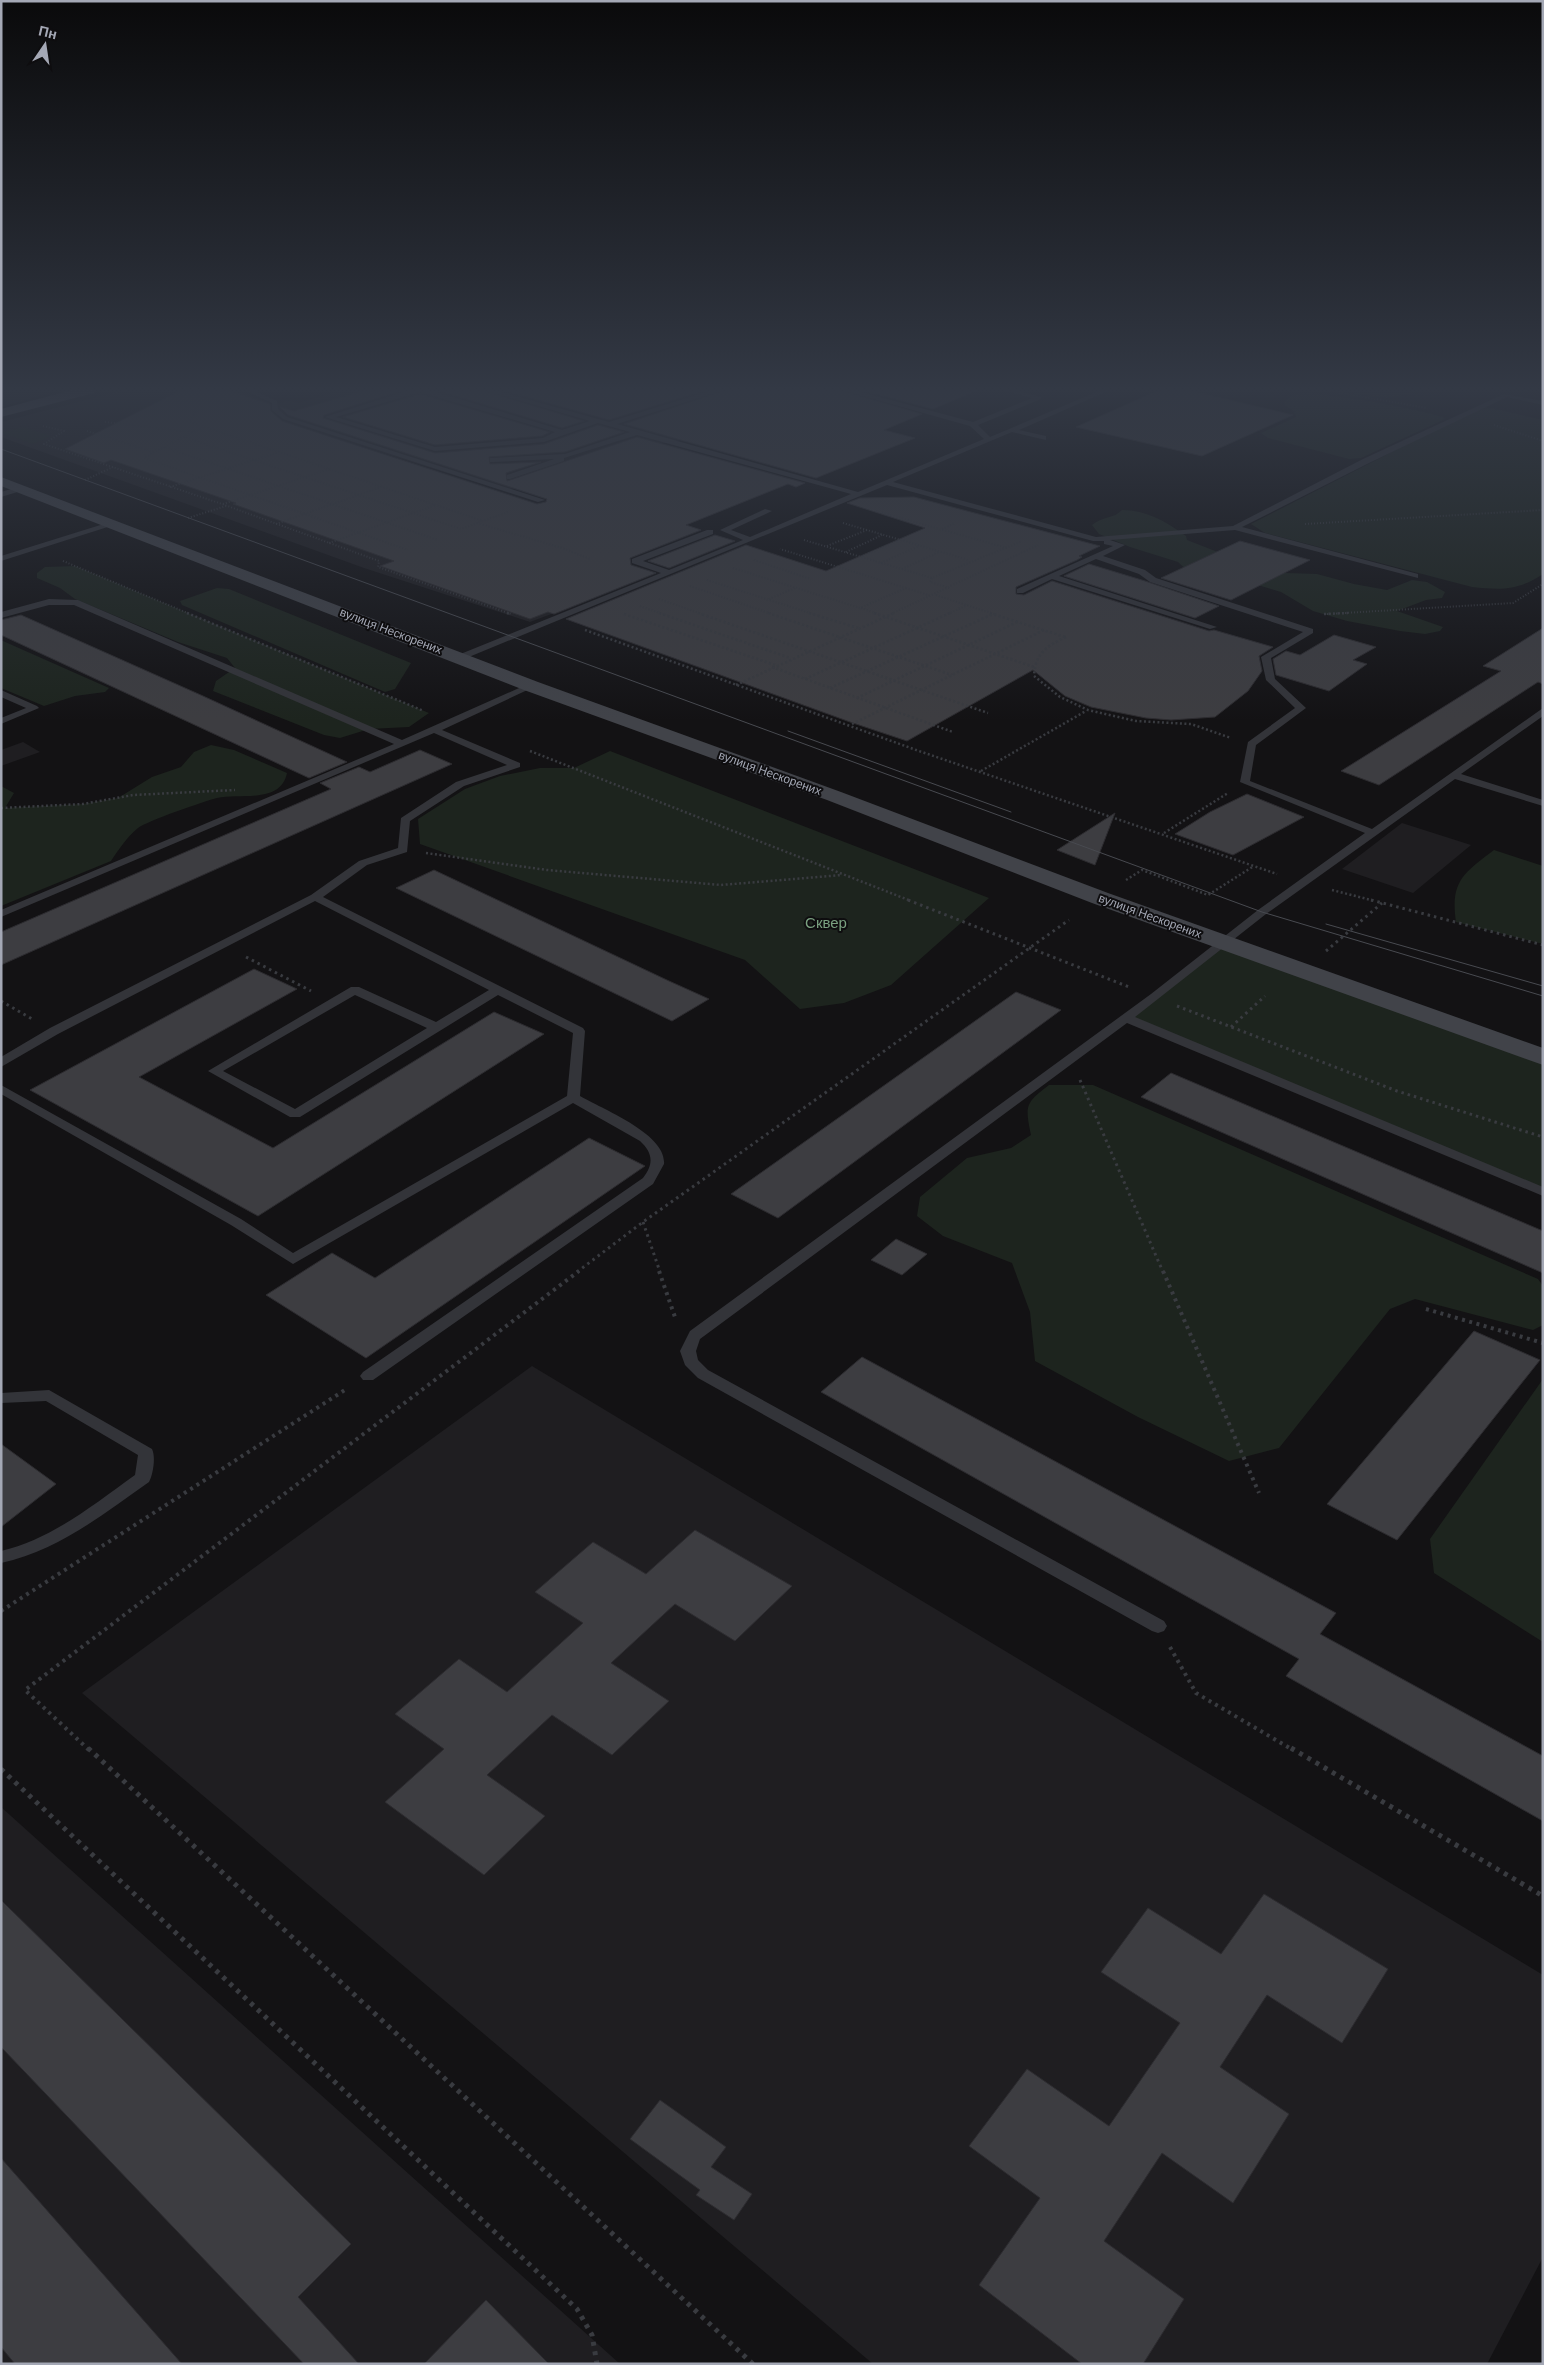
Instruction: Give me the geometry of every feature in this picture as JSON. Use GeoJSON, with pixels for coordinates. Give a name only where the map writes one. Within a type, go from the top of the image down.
{"type":"FeatureCollection","features":[{"type":"Feature","properties":{"kind":"main road","name":"вулиця Нескорених"},"geometry":{"type":"LineString","coordinates":[[53,500],[461,657],[531,686],[825,793],[1068,886],[1543,1057]]}},
{"type":"Feature","properties":{"kind":"lane"},"geometry":{"type":"LineString","coordinates":[[461,657],[704,559],[843,500]]}},
{"type":"Feature","properties":{"kind":"lane"},"geometry":{"type":"LineString","coordinates":[[952,500],[1121,545],[1020,592]]}},
{"type":"Feature","properties":{"kind":"lane"},"geometry":{"type":"LineString","coordinates":[[1235,528],[1291,500]]}},
{"type":"Feature","properties":{"kind":"lane"},"geometry":{"type":"LineString","coordinates":[[750,540],[724,530],[768,511]]}},
{"type":"Feature","properties":{"kind":"lane"},"geometry":{"type":"LineString","coordinates":[[1,559],[113,524]]}},
{"type":"Feature","properties":{"kind":"lane"},"geometry":{"type":"LineString","coordinates":[[1096,539],[1235,528],[1415,576]]}},
{"type":"Feature","properties":{"kind":"lane"},"geometry":{"type":"LineString","coordinates":[[669,573],[635,561],[710,532]]}},
{"type":"Feature","properties":{"kind":"lane"},"geometry":{"type":"LineString","coordinates":[[1,548],[16,554]]}},
{"type":"Feature","properties":{"kind":"lane"},"geometry":{"type":"LineString","coordinates":[[1097,557],[1142,572],[1153,580],[1310,631],[1266,657],[1272,680],[1301,708],[1251,744],[1245,782],[1373,833]]}},
{"type":"Feature","properties":{"kind":"lane"},"geometry":{"type":"LineString","coordinates":[[1053,577],[1213,627]]}},
{"type":"Feature","properties":{"kind":"lane"},"geometry":{"type":"LineString","coordinates":[[1,615],[49,602],[75,602],[402,744]]}},
{"type":"Feature","properties":{"kind":"lane"},"geometry":{"type":"LineString","coordinates":[[1,914],[402,744],[449,721],[531,686]]}},
{"type":"Feature","properties":{"kind":"lane"},"geometry":{"type":"LineString","coordinates":[[1,693],[34,708],[1,721]]}},
{"type":"Feature","properties":{"kind":"lane"},"geometry":{"type":"LineString","coordinates":[[1158,1626],[703,1374],[694,1368],[688,1360],[687,1351],[695,1334],[1156,997],[1262,912],[1543,711]]}},
{"type":"Feature","properties":{"kind":"lane"},"geometry":{"type":"LineString","coordinates":[[1,1063],[54,1031],[314,897],[363,863],[403,850],[404,820],[460,784],[516,765],[432,729]]}},
{"type":"Feature","properties":{"kind":"lane"},"geometry":{"type":"LineString","coordinates":[[1454,775],[1543,802]]}},
{"type":"Feature","properties":{"kind":"lane"},"geometry":{"type":"LineString","coordinates":[[314,897],[579,1031],[572,1098]]}},
{"type":"Feature","properties":{"kind":"lane"},"geometry":{"type":"LineString","coordinates":[[438,1028],[355,990],[214,1071],[295,1114],[438,1028],[497,990]]}},
{"type":"Feature","properties":{"kind":"lane"},"geometry":{"type":"LineString","coordinates":[[1126,1018],[1543,1192]]}},
{"type":"Feature","properties":{"kind":"lane"},"geometry":{"type":"LineString","coordinates":[[1,1089],[236,1222],[293,1259],[572,1098]]}},
{"type":"Feature","properties":{"kind":"lane"},"geometry":{"type":"LineString","coordinates":[[368,1376],[648,1181],[656,1170],[659,1158],[655,1147],[645,1138],[572,1098]]}},
{"type":"Feature","properties":{"kind":"lane"},"geometry":{"type":"LineString","coordinates":[[1,1398],[48,1395],[146,1453],[142,1478],[46,1543],[22,1554],[1,1557]]}},
{"type":"Feature","properties":{"kind":"path"},"geometry":{"type":"LineString","coordinates":[[211,500],[379,561],[378,567],[531,621],[534,628]]}},
{"type":"Feature","properties":{"kind":"path"},"geometry":{"type":"LineString","coordinates":[[222,504],[233,500]]}},
{"type":"Feature","properties":{"kind":"path"},"geometry":{"type":"LineString","coordinates":[[266,500],[408,550]]}},
{"type":"Feature","properties":{"kind":"path"},"geometry":{"type":"LineString","coordinates":[[321,500],[438,540]]}},
{"type":"Feature","properties":{"kind":"path"},"geometry":{"type":"LineString","coordinates":[[276,524],[342,500]]}},
{"type":"Feature","properties":{"kind":"path"},"geometry":{"type":"LineString","coordinates":[[375,500],[461,529],[540,500]]}},
{"type":"Feature","properties":{"kind":"path"},"geometry":{"type":"LineString","coordinates":[[424,500],[483,521]]}},
{"type":"Feature","properties":{"kind":"path"},"geometry":{"type":"LineString","coordinates":[[329,543],[437,505]]}},
{"type":"Feature","properties":{"kind":"path"},"geometry":{"type":"LineString","coordinates":[[188,518],[226,506]]}},
{"type":"Feature","properties":{"kind":"path"},"geometry":{"type":"LineString","coordinates":[[881,507],[873,510],[1007,548]]}},
{"type":"Feature","properties":{"kind":"path"},"geometry":{"type":"LineString","coordinates":[[1304,524],[1543,510]]}},
{"type":"Feature","properties":{"kind":"path"},"geometry":{"type":"LineString","coordinates":[[841,522],[973,562],[1052,527]]}},
{"type":"Feature","properties":{"kind":"path"},"geometry":{"type":"LineString","coordinates":[[477,523],[562,548],[590,559]]}},
{"type":"Feature","properties":{"kind":"path"},"geometry":{"type":"LineString","coordinates":[[772,530],[932,578],[970,560]]}},
{"type":"Feature","properties":{"kind":"path"},"geometry":{"type":"LineString","coordinates":[[827,546],[868,530]]}},
{"type":"Feature","properties":{"kind":"path"},"geometry":{"type":"LineString","coordinates":[[736,685],[809,650],[949,588],[1068,531]]}},
{"type":"Feature","properties":{"kind":"path"},"geometry":{"type":"LineString","coordinates":[[845,552],[882,535]]}},
{"type":"Feature","properties":{"kind":"path"},"geometry":{"type":"LineString","coordinates":[[750,540],[931,596]]}},
{"type":"Feature","properties":{"kind":"path"},"geometry":{"type":"LineString","coordinates":[[862,557],[899,540]]}},
{"type":"Feature","properties":{"kind":"path"},"geometry":{"type":"LineString","coordinates":[[881,562],[919,546]]}},
{"type":"Feature","properties":{"kind":"path"},"geometry":{"type":"LineString","coordinates":[[30,550],[49,555],[449,721]]}},
{"type":"Feature","properties":{"kind":"path"},"geometry":{"type":"LineString","coordinates":[[725,550],[811,579]]}},
{"type":"Feature","properties":{"kind":"path"},"geometry":{"type":"LineString","coordinates":[[902,569],[939,552]]}},
{"type":"Feature","properties":{"kind":"path"},"geometry":{"type":"LineString","coordinates":[[704,559],[860,608],[1034,667]]}},
{"type":"Feature","properties":{"kind":"path"},"geometry":{"type":"LineString","coordinates":[[669,573],[769,600],[859,628]]}},
{"type":"Feature","properties":{"kind":"path"},"geometry":{"type":"LineString","coordinates":[[669,573],[839,637],[952,675]]}},
{"type":"Feature","properties":{"kind":"path"},"geometry":{"type":"LineString","coordinates":[[932,578],[930,582],[949,588]]}},
{"type":"Feature","properties":{"kind":"path"},"geometry":{"type":"LineString","coordinates":[[1318,615],[1513,603],[1543,584]]}},
{"type":"Feature","properties":{"kind":"path"},"geometry":{"type":"LineString","coordinates":[[769,600],[795,588]]}},
{"type":"Feature","properties":{"kind":"path"},"geometry":{"type":"LineString","coordinates":[[860,608],[906,588]]}},
{"type":"Feature","properties":{"kind":"path"},"geometry":{"type":"LineString","coordinates":[[630,589],[988,713]]}},
{"type":"Feature","properties":{"kind":"path"},"geometry":{"type":"LineString","coordinates":[[935,594],[1066,637],[1040,652],[1035,658],[1034,676],[1042,685],[1071,704],[1087,711],[1129,720],[1190,724],[1251,744]]}},
{"type":"Feature","properties":{"kind":"path"},"geometry":{"type":"LineString","coordinates":[[611,597],[790,659]]}},
{"type":"Feature","properties":{"kind":"path"},"geometry":{"type":"LineString","coordinates":[[594,604],[774,666],[883,708],[953,732]]}},
{"type":"Feature","properties":{"kind":"path"},"geometry":{"type":"LineString","coordinates":[[805,679],[967,605]]}},
{"type":"Feature","properties":{"kind":"path"},"geometry":{"type":"LineString","coordinates":[[830,688],[993,614]]}},
{"type":"Feature","properties":{"kind":"path"},"geometry":{"type":"LineString","coordinates":[[857,698],[1017,622]]}},
{"type":"Feature","properties":{"kind":"path"},"geometry":{"type":"LineString","coordinates":[[582,628],[981,772],[1280,875]]}},
{"type":"Feature","properties":{"kind":"path"},"geometry":{"type":"LineString","coordinates":[[851,725],[1044,630]]}},
{"type":"Feature","properties":{"kind":"path"},"geometry":{"type":"LineString","coordinates":[[981,772],[1087,711]]}},
{"type":"Feature","properties":{"kind":"path"},"geometry":{"type":"LineString","coordinates":[[528,750],[1028,949],[1396,1091],[1543,1137]]}},
{"type":"Feature","properties":{"kind":"path"},"geometry":{"type":"LineString","coordinates":[[1163,834],[1245,782]]}},
{"type":"Feature","properties":{"kind":"path"},"geometry":{"type":"LineString","coordinates":[[1,808],[83,804],[134,795],[240,790]]}},
{"type":"Feature","properties":{"kind":"path"},"geometry":{"type":"LineString","coordinates":[[403,850],[547,870],[721,885],[844,875]]}},
{"type":"Feature","properties":{"kind":"path"},"geometry":{"type":"LineString","coordinates":[[1123,882],[1142,870],[1208,895],[1254,866]]}},
{"type":"Feature","properties":{"kind":"path"},"geometry":{"type":"LineString","coordinates":[[1332,890],[1543,944]]}},
{"type":"Feature","properties":{"kind":"path"},"geometry":{"type":"LineString","coordinates":[[1323,953],[1382,903]]}},
{"type":"Feature","properties":{"kind":"path"},"geometry":{"type":"LineString","coordinates":[[753,2364],[24,1690],[643,1222],[1069,920]]}},
{"type":"Feature","properties":{"kind":"path"},"geometry":{"type":"LineString","coordinates":[[222,944],[334,1003]]}},
{"type":"Feature","properties":{"kind":"path"},"geometry":{"type":"LineString","coordinates":[[1230,1027],[1265,996]]}},
{"type":"Feature","properties":{"kind":"path"},"geometry":{"type":"LineString","coordinates":[[1,1002],[54,1031]]}},
{"type":"Feature","properties":{"kind":"path"},"geometry":{"type":"LineString","coordinates":[[1071,1059],[1259,1493]]}},
{"type":"Feature","properties":{"kind":"path"},"geometry":{"type":"LineString","coordinates":[[643,1222],[687,1351]]}},
{"type":"Feature","properties":{"kind":"path"},"geometry":{"type":"LineString","coordinates":[[1426,1309],[1543,1343]]}},
{"type":"Feature","properties":{"kind":"path"},"geometry":{"type":"LineString","coordinates":[[1,1612],[368,1376]]}},
{"type":"Feature","properties":{"kind":"path"},"geometry":{"type":"LineString","coordinates":[[1158,1626],[1196,1693],[1543,1896]]}},
{"type":"Feature","properties":{"kind":"path"},"geometry":{"type":"LineString","coordinates":[[1,1769],[577,2309],[590,2327],[597,2350],[596,2364]]}},
{"type":"Feature","properties":{"kind":"shaded area"},"geometry":{"type":"Polygon","coordinates":[[[177,500],[403,500],[570,607],[530,622],[364,568],[177,500]]]}},
{"type":"Feature","properties":{"kind":"shaded area"},"geometry":{"type":"Polygon","coordinates":[[[23,742],[40,752],[1,766],[1,750],[23,742]]]}},
{"type":"Feature","properties":{"kind":"shaded area"},"geometry":{"type":"Polygon","coordinates":[[[1402,823],[1471,845],[1413,893],[1342,869],[1402,823]]]}},
{"type":"Feature","properties":{"kind":"shaded area"},"geometry":{"type":"Polygon","coordinates":[[[532,1366],[1543,1975],[1543,2257],[1487,2364],[873,2364],[82,1693],[532,1366]]]}},
{"type":"Feature","properties":{"kind":"shaded area"},"geometry":{"type":"Polygon","coordinates":[[[1,1807],[620,2364],[1,2364],[1,1807]]]}},
{"type":"Feature","properties":{"kind":"green space"},"geometry":{"type":"Polygon","coordinates":[[[1297,500],[1543,500],[1543,574],[1525,584],[1509,588],[1472,587],[1265,533],[1251,524],[1297,500]]]}},
{"type":"Feature","properties":{"kind":"green space"},"geometry":{"type":"Polygon","coordinates":[[[1122,510],[1139,512],[1156,518],[1186,536],[1187,540],[1228,556],[1286,573],[1317,574],[1354,584],[1387,590],[1412,580],[1427,582],[1445,592],[1442,598],[1426,600],[1397,611],[1443,627],[1440,631],[1425,634],[1347,621],[1313,611],[1281,592],[1244,581],[1193,576],[1178,562],[1130,547],[1099,534],[1092,525],[1122,510]]]}},
{"type":"Feature","properties":{"kind":"green space"},"geometry":{"type":"Polygon","coordinates":[[[75,566],[429,713],[409,727],[369,729],[340,738],[324,735],[213,691],[216,681],[235,668],[227,658],[178,642],[75,599],[60,588],[37,578],[37,573],[45,567],[75,566]]]}},
{"type":"Feature","properties":{"kind":"green space"},"geometry":{"type":"Polygon","coordinates":[[[217,588],[229,589],[411,663],[395,689],[385,692],[182,605],[180,601],[217,588]]]}},
{"type":"Feature","properties":{"kind":"green space"},"geometry":{"type":"Polygon","coordinates":[[[1,641],[109,688],[105,692],[75,696],[44,706],[1,688],[1,641]]]}},
{"type":"Feature","properties":{"kind":"green space"},"geometry":{"type":"Polygon","coordinates":[[[211,745],[234,750],[287,773],[283,783],[277,789],[268,793],[217,798],[152,821],[138,828],[123,843],[111,861],[1,906],[1,786],[14,793],[5,808],[83,804],[118,798],[152,777],[181,767],[194,752],[211,745]]]}},
{"type":"Feature","properties":{"kind":"green space","name":"Сквер"},"geometry":{"type":"Polygon","coordinates":[[[610,751],[989,898],[891,985],[844,1003],[800,1009],[745,960],[420,844],[418,819],[465,789],[500,776],[540,768],[574,768],[610,751]]]}},
{"type":"Feature","properties":{"kind":"green space"},"geometry":{"type":"Polygon","coordinates":[[[1494,850],[1543,866],[1543,944],[1456,922],[1455,897],[1457,887],[1467,872],[1494,850]]]}},
{"type":"Feature","properties":{"kind":"green space"},"geometry":{"type":"Polygon","coordinates":[[[1224,943],[1543,1057],[1543,1192],[1126,1018],[1224,943]]]}},
{"type":"Feature","properties":{"kind":"green space"},"geometry":{"type":"Polygon","coordinates":[[[1049,1085],[1093,1085],[1538,1279],[1543,1286],[1543,1325],[1533,1330],[1415,1299],[1390,1309],[1279,1448],[1229,1461],[1138,1417],[1035,1361],[1030,1312],[1012,1263],[943,1236],[917,1216],[920,1197],[967,1158],[1011,1148],[1031,1135],[1028,1117],[1029,1106],[1035,1096],[1049,1085]]]}},
{"type":"Feature","properties":{"kind":"green space"},"geometry":{"type":"Polygon","coordinates":[[[1543,1379],[1543,1642],[1434,1573],[1430,1539],[1543,1379]]]}},
{"type":"Feature","properties":{"kind":"building"},"geometry":{"type":"Polygon","coordinates":[[[228,500],[526,500],[537,504],[547,500],[747,500],[686,525],[701,530],[630,558],[631,565],[656,573],[554,614],[548,612],[530,619],[380,566],[394,561],[233,504],[236,503],[228,500]]]}},
{"type":"Feature","properties":{"kind":"building"},"geometry":{"type":"Polygon","coordinates":[[[854,500],[927,500],[1100,546],[1079,556],[1082,557],[1077,560],[1016,587],[1016,594],[1024,595],[1052,581],[1209,631],[1214,630],[1273,647],[1259,656],[1262,671],[1248,691],[1215,717],[1171,720],[1146,718],[1091,707],[1065,696],[1033,670],[907,741],[566,619],[746,545],[826,571],[925,528],[847,503],[854,500]]]}},
{"type":"Feature","properties":{"kind":"building"},"geometry":{"type":"Polygon","coordinates":[[[715,535],[735,541],[669,568],[648,561],[715,535]]]}},
{"type":"Feature","properties":{"kind":"building"},"geometry":{"type":"Polygon","coordinates":[[[1240,541],[1310,560],[1231,600],[1161,578],[1240,541]]]}},
{"type":"Feature","properties":{"kind":"building"},"geometry":{"type":"Polygon","coordinates":[[[1089,564],[1219,606],[1195,618],[1064,576],[1089,564]]]}},
{"type":"Feature","properties":{"kind":"building"},"geometry":{"type":"Polygon","coordinates":[[[21,615],[347,762],[309,778],[1,635],[1,620],[21,615]]]}},
{"type":"Feature","properties":{"kind":"building"},"geometry":{"type":"Polygon","coordinates":[[[1543,628],[1543,684],[1538,682],[1379,785],[1341,771],[1501,671],[1483,666],[1543,628]]]}},
{"type":"Feature","properties":{"kind":"building"},"geometry":{"type":"Polygon","coordinates":[[[1334,635],[1376,647],[1353,660],[1367,664],[1329,691],[1276,675],[1273,659],[1286,651],[1300,655],[1334,635]]]}},
{"type":"Feature","properties":{"kind":"building"},"geometry":{"type":"Polygon","coordinates":[[[420,750],[452,764],[1,965],[1,932],[331,789],[320,783],[359,767],[370,772],[420,750]]]}},
{"type":"Feature","properties":{"kind":"building"},"geometry":{"type":"Polygon","coordinates":[[[1247,794],[1304,817],[1233,855],[1175,834],[1210,812],[1247,794]]]}},
{"type":"Feature","properties":{"kind":"building"},"geometry":{"type":"Polygon","coordinates":[[[1115,813],[1095,865],[1057,850],[1115,813]]]}},
{"type":"Feature","properties":{"kind":"building"},"geometry":{"type":"Polygon","coordinates":[[[434,870],[709,999],[672,1021],[396,888],[434,870]]]}},
{"type":"Feature","properties":{"kind":"building"},"geometry":{"type":"Polygon","coordinates":[[[254,969],[297,989],[139,1077],[273,1148],[494,1012],[544,1034],[258,1216],[30,1090],[254,969]]]}},
{"type":"Feature","properties":{"kind":"building"},"geometry":{"type":"Polygon","coordinates":[[[1016,992],[1061,1010],[778,1218],[731,1194],[1016,992]]]}},
{"type":"Feature","properties":{"kind":"building"},"geometry":{"type":"Polygon","coordinates":[[[1171,1073],[1543,1231],[1543,1273],[1141,1097],[1171,1073]]]}},
{"type":"Feature","properties":{"kind":"building"},"geometry":{"type":"Polygon","coordinates":[[[589,1138],[645,1166],[366,1358],[266,1295],[332,1253],[375,1278],[589,1138]]]}},
{"type":"Feature","properties":{"kind":"building"},"geometry":{"type":"Polygon","coordinates":[[[896,1239],[927,1254],[902,1275],[871,1260],[896,1239]]]}},
{"type":"Feature","properties":{"kind":"building"},"geometry":{"type":"Polygon","coordinates":[[[1474,1331],[1540,1360],[1397,1540],[1327,1504],[1474,1331]]]}},
{"type":"Feature","properties":{"kind":"building"},"geometry":{"type":"Polygon","coordinates":[[[862,1357],[1336,1613],[1320,1634],[1543,1756],[1543,1821],[1286,1676],[1299,1659],[821,1392],[862,1357]]]}},
{"type":"Feature","properties":{"kind":"building"},"geometry":{"type":"Polygon","coordinates":[[[1,1444],[56,1484],[1,1527],[1,1444]]]}},
{"type":"Feature","properties":{"kind":"building"},"geometry":{"type":"Polygon","coordinates":[[[695,1530],[792,1586],[735,1641],[675,1604],[611,1663],[669,1701],[612,1755],[552,1715],[487,1775],[545,1816],[484,1875],[385,1802],[444,1749],[395,1714],[459,1659],[507,1692],[583,1623],[535,1592],[593,1542],[646,1574],[695,1530]]]}},
{"type":"Feature","properties":{"kind":"building"},"geometry":{"type":"Polygon","coordinates":[[[1264,1894],[1388,1969],[1342,2043],[1267,1995],[1220,2067],[1289,2114],[1233,2203],[1162,2153],[1104,2241],[1184,2299],[1143,2364],[1082,2364],[979,2285],[1040,2198],[969,2146],[1027,2069],[1109,2126],[1180,2023],[1101,1972],[1148,1908],[1221,1954],[1264,1894]]]}},
{"type":"Feature","properties":{"kind":"building"},"geometry":{"type":"Polygon","coordinates":[[[1,1900],[351,2244],[298,2297],[359,2364],[304,2364],[1,2047],[1,1900]]]}},
{"type":"Feature","properties":{"kind":"building"},"geometry":{"type":"Polygon","coordinates":[[[660,2100],[726,2147],[711,2167],[752,2194],[734,2220],[696,2195],[700,2190],[630,2139],[660,2100]]]}},
{"type":"Feature","properties":{"kind":"building"},"geometry":{"type":"Polygon","coordinates":[[[1,2158],[182,2364],[15,2364],[1,2347],[1,2158]]]}},
{"type":"Feature","properties":{"kind":"building"},"geometry":{"type":"Polygon","coordinates":[[[486,2300],[549,2364],[424,2364],[486,2300]]]}},
{"type":"Feature","properties":{"kind":"tram line"},"geometry":{"type":"LineString","coordinates":[[141,500],[1262,912],[1543,996]]}},
{"type":"Feature","properties":{"kind":"tram line"},"geometry":{"type":"LineString","coordinates":[[788,731],[1011,812]]}},
{"type":"Feature","properties":{"kind":"tram line"},"geometry":{"type":"LineString","coordinates":[[1326,924],[1543,986]]}}]}
